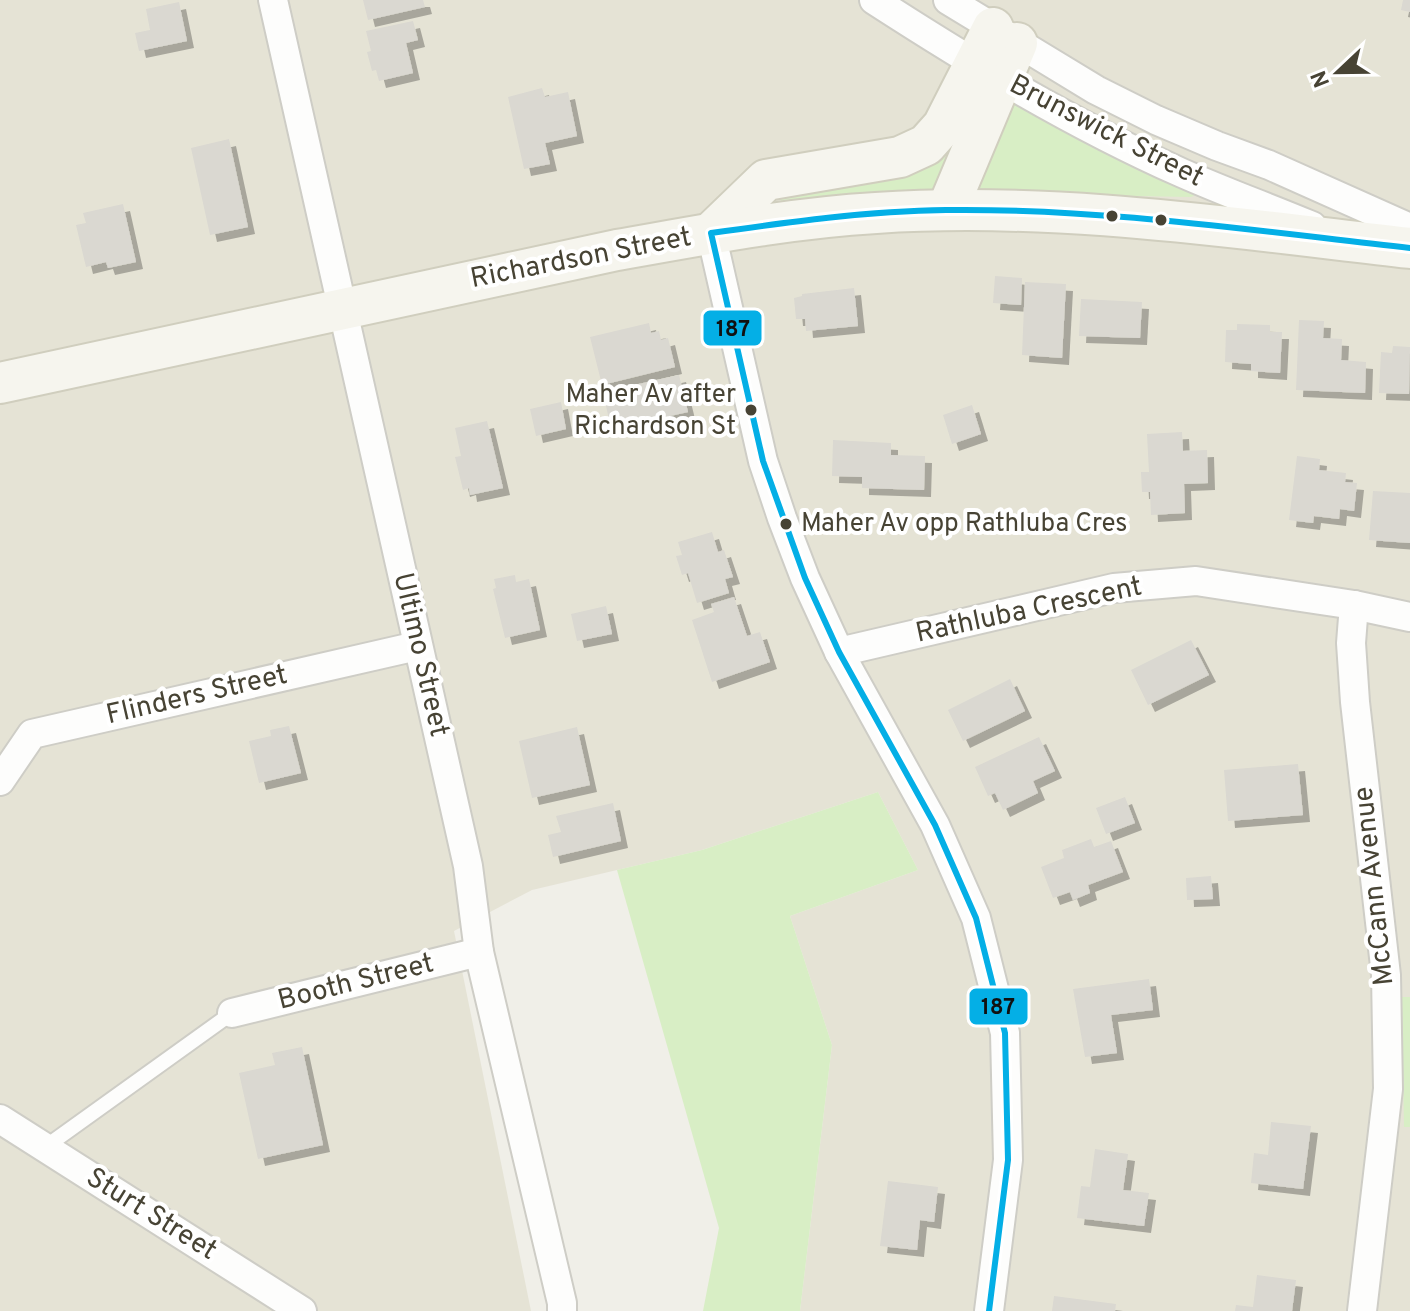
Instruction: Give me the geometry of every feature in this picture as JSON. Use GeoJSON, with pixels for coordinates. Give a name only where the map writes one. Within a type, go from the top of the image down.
{"type":"FeatureCollection","features":[{"type":"Feature","properties":{"kind":"main road"},"geometry":{"type":"LineString","coordinates":[[947,210],[988,72],[1005,36]]}},
{"type":"Feature","properties":{"kind":"main road"},"geometry":{"type":"LineString","coordinates":[[711,233],[766,180],[900,157],[926,145],[988,72]]}},
{"type":"Feature","properties":{"kind":"main road","name":"Richardson Street"},"geometry":{"type":"LineString","coordinates":[[0,383],[617,250],[711,233],[875,213],[947,210],[1110,217],[1410,248]]}},
{"type":"Feature","properties":{"kind":"street","name":"Ultimo Street"},"geometry":{"type":"LineString","coordinates":[[273,0],[468,866],[479,952],[562,1311]]}},
{"type":"Feature","properties":{"kind":"street","name":"Brunswick Street"},"geometry":{"type":"LineString","coordinates":[[874,0],[988,72],[1101,134],[1182,173],[1350,241]]}},
{"type":"Feature","properties":{"kind":"street","name":"Brunswick Street"},"geometry":{"type":"LineString","coordinates":[[948,0],[1096,90],[1156,120],[1269,165],[1410,228]]}},
{"type":"Feature","properties":{"kind":"street"},"geometry":{"type":"LineString","coordinates":[[711,233],[763,461],[805,578],[839,652],[935,825],[976,918],[1005,1033],[1008,1160],[989,1311]]}},
{"type":"Feature","properties":{"kind":"street","name":"Rathluba Crescent"},"geometry":{"type":"LineString","coordinates":[[839,652],[1114,588],[1196,581],[1354,605],[1410,617]]}},
{"type":"Feature","properties":{"kind":"street","name":"McCann Avenue"},"geometry":{"type":"LineString","coordinates":[[1354,605],[1351,643],[1355,702],[1386,975],[1388,1089],[1362,1311]]}},
{"type":"Feature","properties":{"kind":"street","name":"Flinders Street"},"geometry":{"type":"LineString","coordinates":[[0,781],[32,734],[417,646]]}},
{"type":"Feature","properties":{"kind":"street","name":"Booth Street"},"geometry":{"type":"LineString","coordinates":[[232,1013],[479,952]]}},
{"type":"Feature","properties":{"kind":"street","name":"Sturt Street"},"geometry":{"type":"LineString","coordinates":[[0,1119],[302,1311]]}},
{"type":"Feature","properties":{"kind":"lane"},"geometry":{"type":"LineString","coordinates":[[44,1148],[232,1013]]}},
{"type":"Feature","properties":{"kind":"shaded area"},"geometry":{"type":"Polygon","coordinates":[[[0,0],[1410,0],[1410,1311],[800,1311],[832,1045],[790,916],[918,870],[878,792],[702,850],[532,890],[454,931],[531,1311],[0,1311],[0,0]]]}},
{"type":"Feature","properties":{"kind":"green space"},"geometry":{"type":"Polygon","coordinates":[[[977,96],[933,193],[781,201],[780,197],[907,165],[977,96]]]}},
{"type":"Feature","properties":{"kind":"green space"},"geometry":{"type":"Polygon","coordinates":[[[1011,99],[1196,193],[1195,195],[968,193],[1011,99]]]}},
{"type":"Feature","properties":{"kind":"green space"},"geometry":{"type":"Polygon","coordinates":[[[878,792],[918,870],[790,916],[832,1045],[800,1311],[703,1311],[719,1228],[617,870],[702,850],[878,792]]]}},
{"type":"Feature","properties":{"kind":"green space"},"geometry":{"type":"Polygon","coordinates":[[[1402,997],[1410,997],[1410,1127],[1404,1127],[1402,997]]]}},
{"type":"Feature","properties":{"kind":"building"},"geometry":{"type":"Polygon","coordinates":[[[363,0],[423,0],[425,7],[368,20],[363,0]]]}},
{"type":"Feature","properties":{"kind":"building"},"geometry":{"type":"Polygon","coordinates":[[[1403,0],[1410,0],[1410,12],[1401,10],[1403,0]]]}},
{"type":"Feature","properties":{"kind":"building"},"geometry":{"type":"Polygon","coordinates":[[[179,2],[187,41],[139,51],[135,33],[150,30],[146,9],[179,2]]]}},
{"type":"Feature","properties":{"kind":"building"},"geometry":{"type":"Polygon","coordinates":[[[413,21],[418,40],[406,43],[413,73],[379,81],[376,70],[372,71],[367,52],[371,51],[366,31],[413,21]]]}},
{"type":"Feature","properties":{"kind":"building"},"geometry":{"type":"Polygon","coordinates":[[[542,88],[545,97],[568,92],[577,136],[545,143],[550,164],[524,169],[508,97],[542,88]]]}},
{"type":"Feature","properties":{"kind":"building"},"geometry":{"type":"Polygon","coordinates":[[[229,139],[248,227],[210,235],[191,148],[229,139]]]}},
{"type":"Feature","properties":{"kind":"building"},"geometry":{"type":"Polygon","coordinates":[[[123,204],[136,262],[108,268],[106,262],[86,267],[76,225],[86,223],[83,213],[123,204]]]}},
{"type":"Feature","properties":{"kind":"building"},"geometry":{"type":"Polygon","coordinates":[[[995,276],[1022,278],[1021,305],[993,303],[995,276]]]}},
{"type":"Feature","properties":{"kind":"building"},"geometry":{"type":"Polygon","coordinates":[[[1025,282],[1066,284],[1062,358],[1022,355],[1025,282]]]}},
{"type":"Feature","properties":{"kind":"building"},"geometry":{"type":"Polygon","coordinates":[[[854,288],[858,326],[806,331],[805,319],[796,319],[794,298],[802,294],[854,288]]]}},
{"type":"Feature","properties":{"kind":"building"},"geometry":{"type":"Polygon","coordinates":[[[1081,299],[1142,302],[1140,338],[1079,336],[1081,299]]]}},
{"type":"Feature","properties":{"kind":"building"},"geometry":{"type":"Polygon","coordinates":[[[1299,320],[1324,321],[1323,338],[1342,339],[1341,360],[1366,362],[1365,393],[1296,390],[1299,320]]]}},
{"type":"Feature","properties":{"kind":"building"},"geometry":{"type":"Polygon","coordinates":[[[649,323],[651,333],[659,331],[661,340],[668,338],[675,367],[602,385],[590,337],[649,323]]]}},
{"type":"Feature","properties":{"kind":"building"},"geometry":{"type":"Polygon","coordinates":[[[1237,324],[1270,325],[1270,332],[1282,332],[1280,373],[1251,371],[1251,364],[1225,362],[1226,330],[1237,330],[1237,324]]]}},
{"type":"Feature","properties":{"kind":"building"},"geometry":{"type":"Polygon","coordinates":[[[1393,346],[1410,347],[1409,394],[1379,393],[1381,352],[1392,353],[1393,346]]]}},
{"type":"Feature","properties":{"kind":"building"},"geometry":{"type":"Polygon","coordinates":[[[679,375],[688,412],[611,429],[603,392],[679,375]]]}},
{"type":"Feature","properties":{"kind":"building"},"geometry":{"type":"Polygon","coordinates":[[[561,402],[566,429],[536,436],[530,409],[561,402]]]}},
{"type":"Feature","properties":{"kind":"building"},"geometry":{"type":"Polygon","coordinates":[[[972,405],[981,434],[952,444],[943,415],[972,405]]]}},
{"type":"Feature","properties":{"kind":"building"},"geometry":{"type":"Polygon","coordinates":[[[487,421],[503,488],[470,495],[469,488],[463,490],[455,457],[461,456],[455,428],[487,421]]]}},
{"type":"Feature","properties":{"kind":"building"},"geometry":{"type":"Polygon","coordinates":[[[1182,432],[1183,451],[1207,450],[1208,483],[1184,484],[1185,513],[1151,515],[1150,492],[1142,492],[1141,472],[1149,472],[1147,434],[1182,432]]]}},
{"type":"Feature","properties":{"kind":"building"},"geometry":{"type":"Polygon","coordinates":[[[833,440],[891,443],[891,455],[925,456],[924,490],[862,488],[862,477],[832,476],[833,440]]]}},
{"type":"Feature","properties":{"kind":"building"},"geometry":{"type":"Polygon","coordinates":[[[1297,456],[1320,459],[1319,470],[1346,473],[1345,482],[1357,483],[1354,511],[1340,509],[1339,519],[1314,516],[1313,523],[1289,520],[1297,456]]]}},
{"type":"Feature","properties":{"kind":"building"},"geometry":{"type":"Polygon","coordinates":[[[1373,491],[1410,493],[1410,543],[1369,540],[1373,491]]]}},
{"type":"Feature","properties":{"kind":"building"},"geometry":{"type":"Polygon","coordinates":[[[712,532],[718,552],[724,550],[733,577],[725,579],[729,593],[697,603],[688,573],[682,575],[676,556],[682,555],[678,542],[712,532]]]}},
{"type":"Feature","properties":{"kind":"building"},"geometry":{"type":"Polygon","coordinates":[[[515,575],[516,582],[529,579],[540,630],[505,638],[493,589],[496,588],[494,579],[515,575]]]}},
{"type":"Feature","properties":{"kind":"building"},"geometry":{"type":"Polygon","coordinates":[[[734,597],[747,636],[760,632],[770,662],[712,682],[692,620],[714,612],[711,604],[734,597]]]}},
{"type":"Feature","properties":{"kind":"building"},"geometry":{"type":"Polygon","coordinates":[[[606,606],[612,634],[577,641],[571,614],[606,606]]]}},
{"type":"Feature","properties":{"kind":"building"},"geometry":{"type":"Polygon","coordinates":[[[1191,640],[1209,675],[1148,705],[1131,670],[1191,640]]]}},
{"type":"Feature","properties":{"kind":"building"},"geometry":{"type":"Polygon","coordinates":[[[1010,679],[1025,711],[963,741],[948,710],[1010,679]]]}},
{"type":"Feature","properties":{"kind":"building"},"geometry":{"type":"Polygon","coordinates":[[[289,726],[301,773],[259,783],[249,741],[271,736],[270,730],[289,726]]]}},
{"type":"Feature","properties":{"kind":"building"},"geometry":{"type":"Polygon","coordinates":[[[577,727],[590,785],[532,798],[519,741],[577,727]]]}},
{"type":"Feature","properties":{"kind":"building"},"geometry":{"type":"Polygon","coordinates":[[[1039,737],[1055,771],[1033,781],[1038,793],[1003,810],[995,793],[988,796],[975,767],[1039,737]]]}},
{"type":"Feature","properties":{"kind":"building"},"geometry":{"type":"Polygon","coordinates":[[[1298,764],[1303,815],[1228,821],[1224,770],[1298,764]]]}},
{"type":"Feature","properties":{"kind":"building"},"geometry":{"type":"Polygon","coordinates":[[[1125,797],[1135,823],[1106,834],[1096,808],[1125,797]]]}},
{"type":"Feature","properties":{"kind":"building"},"geometry":{"type":"Polygon","coordinates":[[[613,803],[621,841],[553,857],[548,835],[561,832],[556,816],[613,803]]]}},
{"type":"Feature","properties":{"kind":"building"},"geometry":{"type":"Polygon","coordinates":[[[1091,839],[1094,847],[1111,841],[1123,872],[1088,885],[1090,893],[1073,900],[1070,892],[1053,898],[1041,867],[1064,858],[1062,850],[1091,839]]]}},
{"type":"Feature","properties":{"kind":"building"},"geometry":{"type":"Polygon","coordinates":[[[1211,876],[1213,899],[1187,900],[1186,878],[1211,876]]]}},
{"type":"Feature","properties":{"kind":"building"},"geometry":{"type":"Polygon","coordinates":[[[1149,979],[1153,1010],[1111,1015],[1117,1053],[1085,1057],[1073,989],[1149,979]]]}},
{"type":"Feature","properties":{"kind":"building"},"geometry":{"type":"Polygon","coordinates":[[[302,1047],[323,1145],[258,1159],[239,1073],[275,1065],[272,1053],[302,1047]]]}},
{"type":"Feature","properties":{"kind":"building"},"geometry":{"type":"Polygon","coordinates":[[[1271,1122],[1311,1126],[1303,1189],[1251,1183],[1254,1153],[1268,1155],[1271,1122]]]}},
{"type":"Feature","properties":{"kind":"building"},"geometry":{"type":"Polygon","coordinates":[[[1095,1149],[1128,1154],[1123,1190],[1149,1193],[1144,1226],[1077,1218],[1081,1186],[1090,1187],[1095,1149]]]}},
{"type":"Feature","properties":{"kind":"building"},"geometry":{"type":"Polygon","coordinates":[[[888,1181],[938,1187],[934,1222],[920,1220],[917,1250],[880,1246],[888,1181]]]}},
{"type":"Feature","properties":{"kind":"building"},"geometry":{"type":"Polygon","coordinates":[[[1257,1275],[1296,1280],[1292,1311],[1235,1311],[1236,1305],[1253,1307],[1257,1275]]]}},
{"type":"Feature","properties":{"kind":"building"},"geometry":{"type":"Polygon","coordinates":[[[1054,1296],[1116,1304],[1115,1311],[1052,1311],[1054,1296]]]}},
{"type":"Feature","properties":{"kind":"transit line","name":"187"},"geometry":{"type":"LineString","coordinates":[[989,1311],[1008,1160],[1005,1033],[976,918],[935,825],[839,652],[805,578],[763,461],[711,233],[887,212],[1004,210],[1178,222],[1410,248]]}},
{"type":"Feature","properties":{"kind":"place","name":"Maher Av after Richardson St"},"geometry":{"type":"Point","coordinates":[751,410]}},
{"type":"Feature","properties":{"kind":"place","name":"Maher Av opp Rathluba Cres"},"geometry":{"type":"Point","coordinates":[786,524]}}]}
